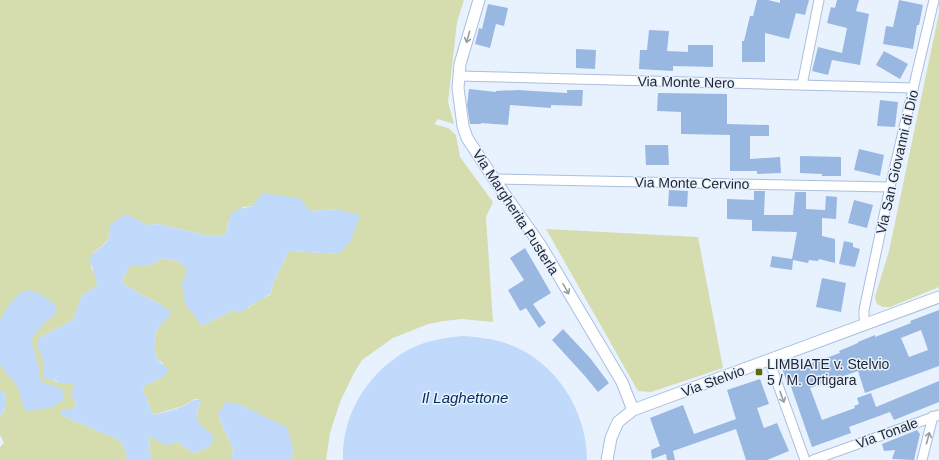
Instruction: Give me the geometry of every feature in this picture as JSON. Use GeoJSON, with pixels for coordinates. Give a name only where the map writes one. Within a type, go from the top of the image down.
{"type":"FeatureCollection","features":[{"type":"Feature","properties":{"kind":"street","name":"Via Margherita Pusterla"},"geometry":{"type":"LineString","coordinates":[[479,0],[460,64],[458,88],[463,126],[467,138],[541,246],[622,382],[633,410]]}},
{"type":"Feature","properties":{"kind":"street"},"geometry":{"type":"LineString","coordinates":[[802,85],[818,0]]}},
{"type":"Feature","properties":{"kind":"street","name":"Via San Giovanni di Dio"},"geometry":{"type":"LineString","coordinates":[[866,324],[864,312],[890,188],[934,0]]}},
{"type":"Feature","properties":{"kind":"street","name":"Via Monte Nero"},"geometry":{"type":"LineString","coordinates":[[459,76],[913,88]]}},
{"type":"Feature","properties":{"kind":"street","name":"Via Monte Cervino"},"geometry":{"type":"LineString","coordinates":[[494,179],[890,188]]}},
{"type":"Feature","properties":{"kind":"street","name":"Via Stelvio"},"geometry":{"type":"LineString","coordinates":[[607,460],[611,438],[618,422],[633,410],[939,297]]}},
{"type":"Feature","properties":{"kind":"street"},"geometry":{"type":"LineString","coordinates":[[769,360],[805,460]]}},
{"type":"Feature","properties":{"kind":"street"},"geometry":{"type":"LineString","coordinates":[[922,460],[936,416]]}},
{"type":"Feature","properties":{"kind":"street","name":"Via Tonale"},"geometry":{"type":"LineString","coordinates":[[813,460],[936,416]]}},
{"type":"Feature","properties":{"kind":"green space"},"geometry":{"type":"Polygon","coordinates":[[[0,0],[464,0],[457,22],[448,102],[454,124],[438,119],[434,124],[448,128],[456,135],[460,157],[493,202],[486,217],[493,322],[462,319],[428,324],[393,338],[362,360],[340,402],[330,433],[326,460],[291,460],[293,451],[258,414],[239,404],[218,414],[233,448],[232,460],[152,460],[149,449],[150,435],[165,445],[178,442],[193,453],[210,447],[209,432],[200,425],[197,418],[201,399],[194,399],[183,406],[153,415],[142,387],[163,377],[163,363],[157,359],[154,347],[156,332],[161,324],[160,304],[121,282],[130,266],[149,266],[163,258],[180,262],[188,271],[202,326],[234,310],[248,308],[259,300],[270,295],[274,281],[289,251],[339,254],[336,209],[309,211],[253,206],[243,207],[228,223],[227,231],[223,235],[209,236],[159,224],[147,225],[129,216],[109,232],[110,236],[100,248],[93,253],[91,268],[96,275],[97,286],[82,295],[73,320],[41,337],[46,379],[53,379],[56,382],[74,384],[74,399],[76,403],[73,409],[61,415],[119,440],[126,451],[127,460],[0,460],[0,447],[4,443],[0,435],[0,417],[4,411],[6,394],[0,391],[0,0]]]}},
{"type":"Feature","properties":{"kind":"green space"},"geometry":{"type":"Polygon","coordinates":[[[939,13],[939,287],[890,307],[883,307],[877,304],[875,297],[889,251],[939,13]]]}},
{"type":"Feature","properties":{"kind":"green space"},"geometry":{"type":"Polygon","coordinates":[[[546,229],[698,237],[723,368],[651,392],[638,391],[546,229]]]}},
{"type":"Feature","properties":{"kind":"water"},"geometry":{"type":"Polygon","coordinates":[[[262,193],[300,198],[310,211],[336,209],[360,215],[351,241],[339,254],[289,251],[274,281],[270,294],[239,313],[234,310],[202,326],[185,304],[182,283],[187,271],[180,262],[163,258],[149,266],[130,266],[121,282],[160,304],[172,313],[161,324],[156,332],[154,347],[157,359],[169,370],[163,377],[142,387],[153,415],[176,409],[194,400],[201,399],[197,418],[198,422],[215,437],[211,442],[210,447],[193,453],[178,442],[165,445],[150,436],[149,449],[152,460],[127,460],[126,451],[119,440],[61,415],[62,409],[73,409],[76,403],[70,395],[74,384],[61,384],[53,379],[46,379],[43,377],[44,364],[37,343],[41,337],[73,320],[82,295],[97,286],[95,275],[89,259],[103,246],[107,240],[110,225],[123,215],[129,215],[147,225],[159,224],[209,236],[223,235],[227,231],[230,216],[235,210],[253,206],[262,193]]]}},
{"type":"Feature","properties":{"kind":"water"},"geometry":{"type":"Polygon","coordinates":[[[28,290],[40,294],[56,305],[56,314],[46,321],[31,339],[39,368],[40,380],[45,384],[55,385],[63,392],[64,399],[53,407],[30,411],[24,409],[18,387],[0,365],[0,320],[10,303],[21,292],[28,290]]]}},
{"type":"Feature","properties":{"kind":"water","name":"Il Laghettone"},"geometry":{"type":"Polygon","coordinates":[[[463,336],[502,342],[520,349],[537,359],[551,372],[564,387],[574,404],[581,422],[587,460],[343,460],[344,441],[348,423],[355,405],[377,374],[391,361],[424,343],[444,338],[463,336]]]}},
{"type":"Feature","properties":{"kind":"water"},"geometry":{"type":"Polygon","coordinates":[[[0,391],[6,394],[6,400],[0,417],[0,391]]]}},
{"type":"Feature","properties":{"kind":"water"},"geometry":{"type":"Polygon","coordinates":[[[226,402],[239,404],[288,428],[293,451],[291,460],[232,460],[233,448],[218,414],[226,402]]]}},
{"type":"Feature","properties":{"kind":"building"},"geometry":{"type":"Polygon","coordinates":[[[757,0],[768,0],[780,3],[780,0],[809,0],[805,15],[796,13],[789,39],[765,33],[765,62],[742,62],[742,41],[744,41],[750,16],[753,16],[757,0]]]}},
{"type":"Feature","properties":{"kind":"building"},"geometry":{"type":"Polygon","coordinates":[[[837,0],[859,0],[856,11],[869,14],[860,65],[832,60],[828,75],[812,71],[818,47],[842,53],[847,28],[827,23],[831,7],[835,8],[837,0]]]}},
{"type":"Feature","properties":{"kind":"building"},"geometry":{"type":"Polygon","coordinates":[[[899,0],[923,5],[919,25],[917,25],[913,49],[883,44],[886,26],[893,27],[899,0]]]}},
{"type":"Feature","properties":{"kind":"building"},"geometry":{"type":"Polygon","coordinates":[[[488,4],[508,8],[504,26],[496,24],[490,48],[475,44],[479,28],[482,29],[488,4]]]}},
{"type":"Feature","properties":{"kind":"building"},"geometry":{"type":"Polygon","coordinates":[[[649,30],[669,31],[667,51],[688,52],[688,45],[713,45],[713,67],[673,66],[673,71],[639,69],[640,50],[647,50],[649,30]]]}},
{"type":"Feature","properties":{"kind":"building"},"geometry":{"type":"Polygon","coordinates":[[[576,49],[596,50],[595,69],[576,68],[576,49]]]}},
{"type":"Feature","properties":{"kind":"building"},"geometry":{"type":"Polygon","coordinates":[[[884,51],[908,64],[900,79],[876,65],[884,51]]]}},
{"type":"Feature","properties":{"kind":"building"},"geometry":{"type":"Polygon","coordinates":[[[469,89],[496,92],[518,90],[567,93],[567,90],[583,90],[582,106],[551,105],[551,108],[510,105],[508,125],[481,123],[470,124],[467,105],[469,89]]]}},
{"type":"Feature","properties":{"kind":"building"},"geometry":{"type":"Polygon","coordinates":[[[658,93],[727,94],[727,124],[769,125],[769,136],[750,136],[750,159],[780,157],[781,173],[757,174],[757,171],[730,171],[730,135],[681,134],[681,112],[657,111],[658,93]]]}},
{"type":"Feature","properties":{"kind":"building"},"geometry":{"type":"Polygon","coordinates":[[[880,100],[898,102],[895,127],[877,126],[880,100]]]}},
{"type":"Feature","properties":{"kind":"building"},"geometry":{"type":"Polygon","coordinates":[[[645,145],[668,145],[669,165],[646,165],[645,145]]]}},
{"type":"Feature","properties":{"kind":"building"},"geometry":{"type":"Polygon","coordinates":[[[859,149],[884,155],[880,176],[854,170],[859,149]]]}},
{"type":"Feature","properties":{"kind":"building"},"geometry":{"type":"Polygon","coordinates":[[[800,156],[841,157],[841,176],[822,176],[822,174],[800,173],[800,156]]]}},
{"type":"Feature","properties":{"kind":"building"},"geometry":{"type":"Polygon","coordinates":[[[669,190],[688,191],[687,207],[668,206],[669,190]]]}},
{"type":"Feature","properties":{"kind":"building"},"geometry":{"type":"Polygon","coordinates":[[[754,191],[765,191],[764,215],[793,215],[795,192],[806,192],[806,209],[825,210],[826,196],[837,197],[836,219],[822,218],[822,236],[835,239],[835,263],[819,259],[818,261],[809,260],[808,263],[793,260],[792,270],[770,267],[772,256],[792,259],[797,232],[752,231],[752,220],[727,219],[727,199],[754,200],[754,191]]]}},
{"type":"Feature","properties":{"kind":"building"},"geometry":{"type":"Polygon","coordinates":[[[854,200],[873,205],[867,228],[848,223],[854,200]]]}},
{"type":"Feature","properties":{"kind":"building"},"geometry":{"type":"Polygon","coordinates":[[[844,241],[853,243],[853,247],[860,249],[855,267],[839,264],[844,241]]]}},
{"type":"Feature","properties":{"kind":"building"},"geometry":{"type":"Polygon","coordinates":[[[525,248],[551,293],[533,304],[546,323],[539,328],[526,308],[520,311],[508,290],[524,280],[510,258],[525,248]]]}},
{"type":"Feature","properties":{"kind":"building"},"geometry":{"type":"Polygon","coordinates":[[[822,278],[846,283],[841,312],[816,307],[822,278]]]}},
{"type":"Feature","properties":{"kind":"building"},"geometry":{"type":"Polygon","coordinates":[[[939,310],[939,366],[865,393],[858,371],[810,388],[822,420],[855,408],[854,406],[859,404],[857,398],[871,393],[876,407],[939,381],[939,402],[894,420],[890,412],[849,427],[851,433],[812,447],[789,381],[787,382],[781,366],[800,359],[803,366],[840,353],[839,351],[858,342],[911,323],[910,321],[939,310]],[[921,330],[901,338],[909,357],[928,350],[921,330]]]}},
{"type":"Feature","properties":{"kind":"building"},"geometry":{"type":"Polygon","coordinates":[[[563,329],[590,358],[609,383],[598,392],[552,340],[563,329]]]}},
{"type":"Feature","properties":{"kind":"building"},"geometry":{"type":"Polygon","coordinates":[[[760,379],[769,404],[757,408],[764,428],[777,423],[789,451],[767,460],[746,460],[736,429],[673,451],[675,460],[667,460],[666,454],[652,459],[651,450],[660,446],[650,418],[683,405],[694,434],[736,419],[727,390],[760,379]]]}},
{"type":"Feature","properties":{"kind":"building"},"geometry":{"type":"Polygon","coordinates":[[[917,430],[920,434],[914,460],[892,459],[895,450],[884,451],[882,444],[917,430]]]}},
{"type":"Feature","properties":{"kind":"place","name":"LIMBIATE v. Stelvio 5 / M. Ortigara"},"geometry":{"type":"Point","coordinates":[759,372]}}]}
